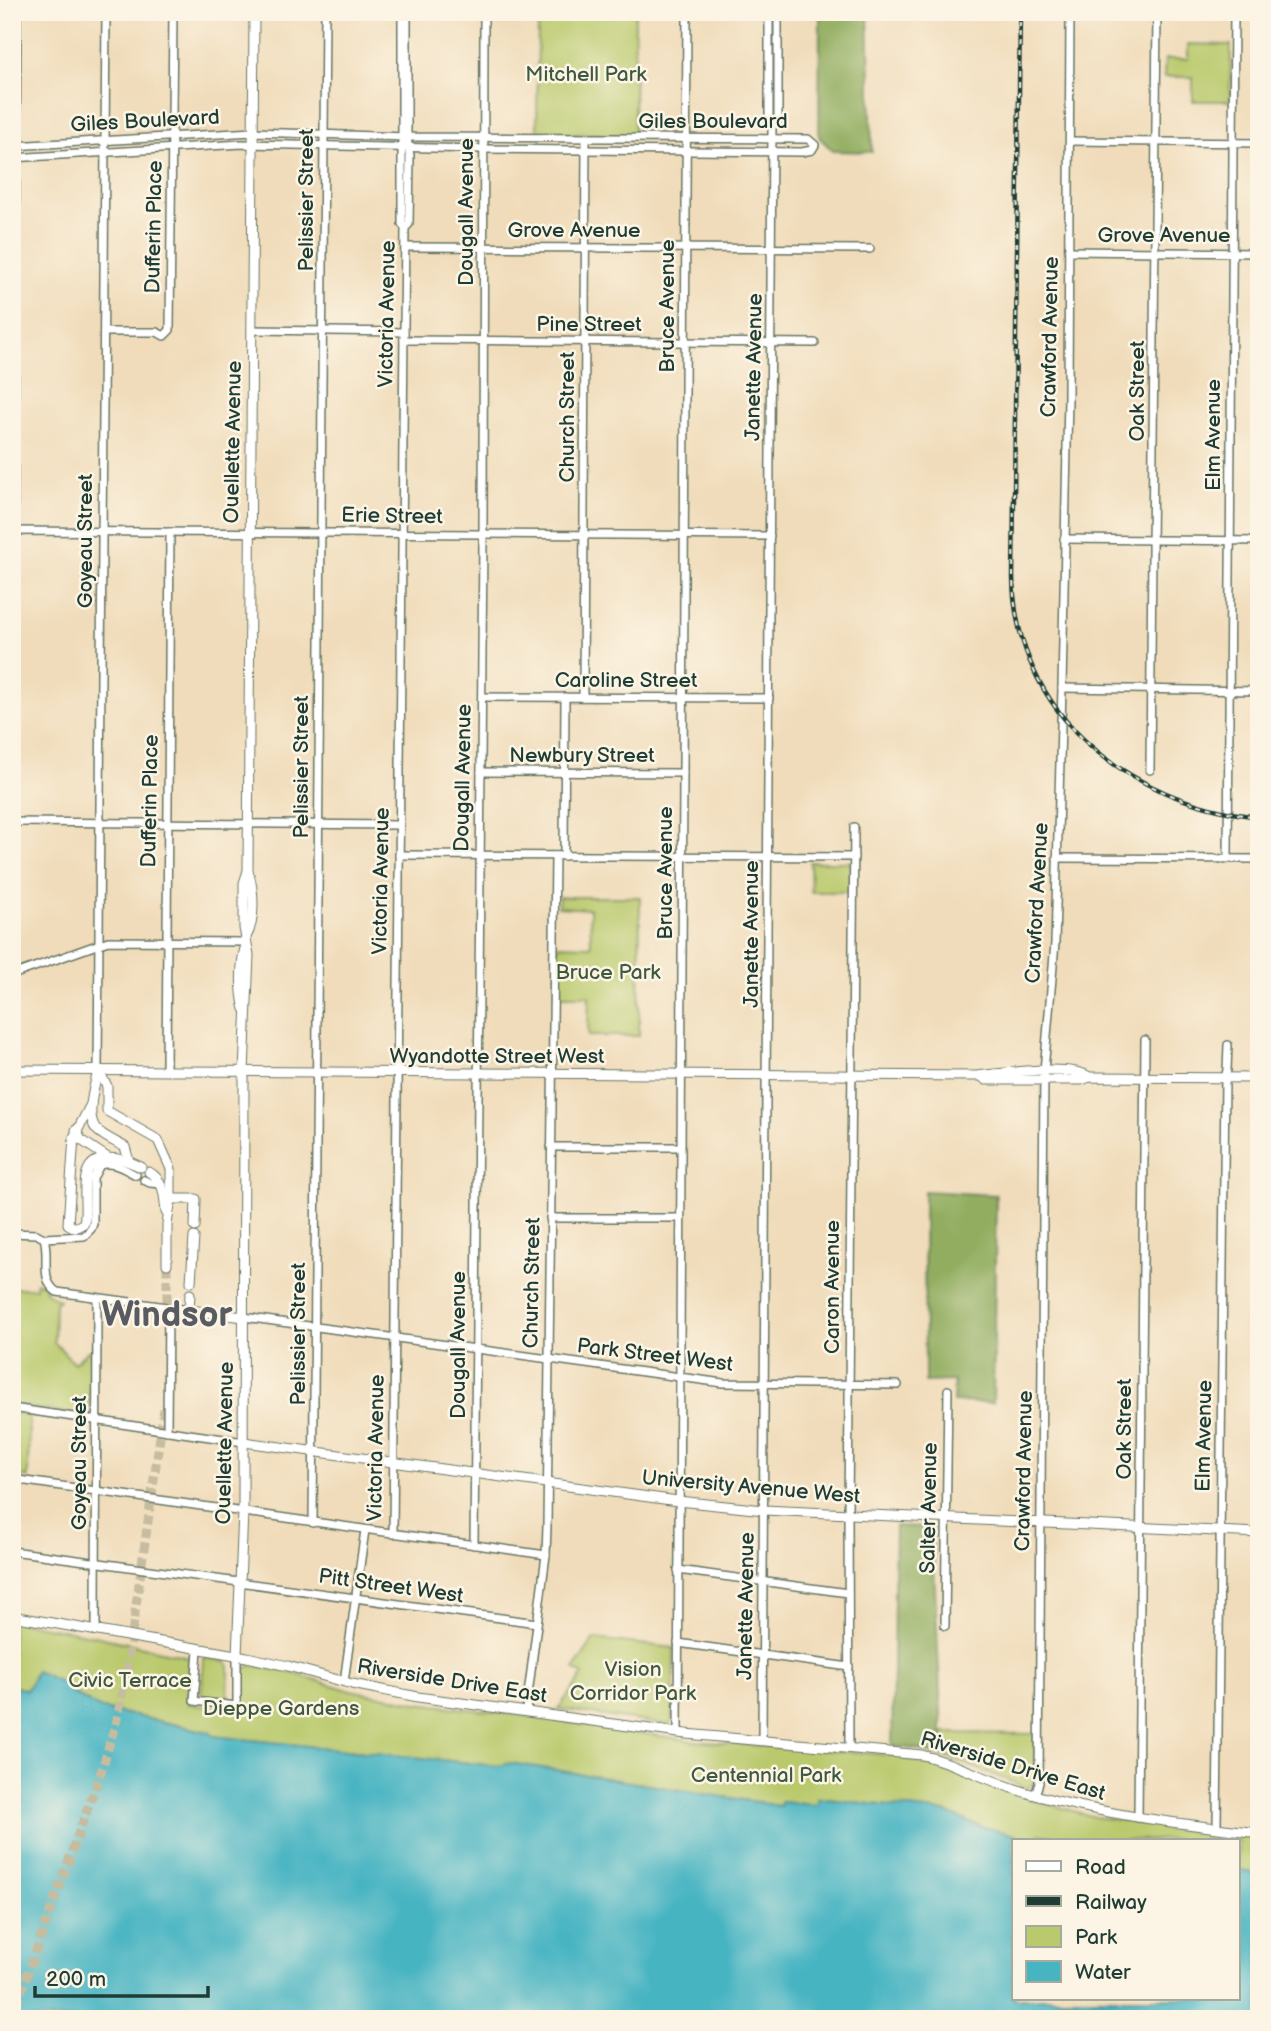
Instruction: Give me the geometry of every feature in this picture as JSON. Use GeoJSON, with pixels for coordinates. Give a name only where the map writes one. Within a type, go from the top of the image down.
{"type":"FeatureCollection","features":[{"type":"Feature","properties":{"kind":"main road","name":"Ouellette Avenue"},"geometry":{"type":"LineString","coordinates":[[237,1655],[244,1442],[245,1011],[242,988],[246,941],[244,883],[248,871],[254,12]]}},
{"type":"Feature","properties":{"kind":"main road","name":"Wyandotte Street West"},"geometry":{"type":"LineString","coordinates":[[12,1070],[903,1075],[981,1076],[986,1080],[1083,1073],[1089,1077],[1259,1078]]}},
{"type":"Feature","properties":{"kind":"main road"},"geometry":{"type":"LineString","coordinates":[[98,1070],[91,1104],[92,1124],[95,1129],[125,1147],[129,1161],[142,1174],[156,1176],[161,1184],[167,1224],[167,1264]]}},
{"type":"Feature","properties":{"kind":"main road"},"geometry":{"type":"LineString","coordinates":[[98,1070],[107,1086],[107,1111],[158,1140],[171,1168],[171,1199],[167,1224]]}},
{"type":"Feature","properties":{"kind":"main road"},"geometry":{"type":"LineString","coordinates":[[91,1104],[76,1130],[66,1220],[70,1226],[80,1227],[85,1220],[88,1167],[95,1160],[108,1158],[129,1161]]}},
{"type":"Feature","properties":{"kind":"main road"},"geometry":{"type":"LineString","coordinates":[[76,1130],[85,1144],[108,1158]]}},
{"type":"Feature","properties":{"kind":"main road"},"geometry":{"type":"LineString","coordinates":[[171,1199],[196,1199],[191,1282]]}},
{"type":"Feature","properties":{"kind":"main road"},"geometry":{"type":"LineString","coordinates":[[190,1294],[189,1310],[244,1318]]}},
{"type":"Feature","properties":{"kind":"main road","name":"University Avenue West"},"geometry":{"type":"LineString","coordinates":[[244,1442],[678,1502],[764,1510],[1259,1533]]}},
{"type":"Feature","properties":{"kind":"main road","name":"Riverside Drive East"},"geometry":{"type":"LineString","coordinates":[[12,1616],[237,1655],[418,1697],[678,1733],[922,1755],[1035,1796],[1099,1812],[1259,1833]]}},
{"type":"Feature","properties":{"kind":"street"},"geometry":{"type":"LineString","coordinates":[[12,716],[17,12]]}},
{"type":"Feature","properties":{"kind":"street","name":"Goyeau Street"},"geometry":{"type":"LineString","coordinates":[[98,1070],[106,12]]}},
{"type":"Feature","properties":{"kind":"street","name":"Dufferin Place"},"geometry":{"type":"LineString","coordinates":[[104,332],[157,332],[164,336],[170,330],[173,12]]}},
{"type":"Feature","properties":{"kind":"street","name":"Pelissier Street"},"geometry":{"type":"LineString","coordinates":[[313,1522],[325,12]]}},
{"type":"Feature","properties":{"kind":"street","name":"Victoria Avenue"},"geometry":{"type":"LineString","coordinates":[[393,1534],[405,228],[409,224],[404,137],[402,12]]}},
{"type":"Feature","properties":{"kind":"street","name":"Victoria Avenue"},"geometry":{"type":"LineString","coordinates":[[404,137],[407,12]]}},
{"type":"Feature","properties":{"kind":"street","name":"Dougall Avenue"},"geometry":{"type":"LineString","coordinates":[[474,1545],[482,696],[484,12]]}},
{"type":"Feature","properties":{"kind":"street","name":"Bruce Avenue"},"geometry":{"type":"LineString","coordinates":[[678,1733],[687,12]]}},
{"type":"Feature","properties":{"kind":"street","name":"Janette Avenue"},"geometry":{"type":"LineString","coordinates":[[762,1741],[774,152],[769,121],[769,12]]}},
{"type":"Feature","properties":{"kind":"street","name":"Janette Avenue"},"geometry":{"type":"LineString","coordinates":[[772,127],[778,120],[778,12]]}},
{"type":"Feature","properties":{"kind":"street","name":"Crawford Avenue"},"geometry":{"type":"LineString","coordinates":[[1035,1796],[1039,1783],[1044,1075],[1055,943],[1062,688],[1070,12]]}},
{"type":"Feature","properties":{"kind":"street","name":"Oak Street"},"geometry":{"type":"LineString","coordinates":[[1150,770],[1157,12]]}},
{"type":"Feature","properties":{"kind":"street","name":"Elm Avenue"},"geometry":{"type":"LineString","coordinates":[[1228,859],[1234,12]]}},
{"type":"Feature","properties":{"kind":"street","name":"Giles Boulevard"},"geometry":{"type":"LineString","coordinates":[[14,146],[253,132],[404,137],[808,139],[815,145],[808,151],[774,152],[242,144],[14,158]]}},
{"type":"Feature","properties":{"kind":"street","name":"Church Street"},"geometry":{"type":"LineString","coordinates":[[583,697],[586,138]]}},
{"type":"Feature","properties":{"kind":"street"},"geometry":{"type":"LineString","coordinates":[[1070,141],[1259,143]]}},
{"type":"Feature","properties":{"kind":"street","name":"Grove Avenue"},"geometry":{"type":"LineString","coordinates":[[405,247],[870,249]]}},
{"type":"Feature","properties":{"kind":"street","name":"Grove Avenue"},"geometry":{"type":"LineString","coordinates":[[1069,251],[1259,253]]}},
{"type":"Feature","properties":{"kind":"street","name":"Pine Street"},"geometry":{"type":"LineString","coordinates":[[252,330],[484,340],[815,343]]}},
{"type":"Feature","properties":{"kind":"street","name":"Erie Street"},"geometry":{"type":"LineString","coordinates":[[13,531],[770,536]]}},
{"type":"Feature","properties":{"kind":"street","name":"Dufferin Place"},"geometry":{"type":"LineString","coordinates":[[166,1071],[170,532]]}},
{"type":"Feature","properties":{"kind":"street"},"geometry":{"type":"LineString","coordinates":[[1064,539],[1259,541]]}},
{"type":"Feature","properties":{"kind":"street"},"geometry":{"type":"LineString","coordinates":[[1062,688],[1259,691]]}},
{"type":"Feature","properties":{"kind":"street","name":"Caroline Street"},"geometry":{"type":"LineString","coordinates":[[482,696],[769,698]]}},
{"type":"Feature","properties":{"kind":"street"},"geometry":{"type":"LineString","coordinates":[[564,856],[565,697]]}},
{"type":"Feature","properties":{"kind":"street","name":"Newbury Street"},"geometry":{"type":"LineString","coordinates":[[481,772],[683,773]]}},
{"type":"Feature","properties":{"kind":"street"},"geometry":{"type":"LineString","coordinates":[[12,822],[399,825]]}},
{"type":"Feature","properties":{"kind":"street","name":"Caron Avenue"},"geometry":{"type":"LineString","coordinates":[[849,1748],[848,1514],[854,827]]}},
{"type":"Feature","properties":{"kind":"street"},"geometry":{"type":"LineString","coordinates":[[399,855],[853,857]]}},
{"type":"Feature","properties":{"kind":"street","name":"Church Street"},"geometry":{"type":"LineString","coordinates":[[526,1710],[546,1555],[555,856]]}},
{"type":"Feature","properties":{"kind":"street"},"geometry":{"type":"LineString","coordinates":[[1057,858],[1259,859]]}},
{"type":"Feature","properties":{"kind":"street"},"geometry":{"type":"LineString","coordinates":[[12,975],[108,941],[246,941]]}},
{"type":"Feature","properties":{"kind":"street","name":"Oak Street"},"geometry":{"type":"LineString","coordinates":[[1138,1818],[1145,1040]]}},
{"type":"Feature","properties":{"kind":"street","name":"Elm Avenue"},"geometry":{"type":"LineString","coordinates":[[1217,1828],[1225,1078],[1228,1045]]}},
{"type":"Feature","properties":{"kind":"street"},"geometry":{"type":"LineString","coordinates":[[551,1147],[680,1147]]}},
{"type":"Feature","properties":{"kind":"street"},"geometry":{"type":"LineString","coordinates":[[12,1233],[36,1234],[44,1238],[84,1236],[92,1229],[93,1178],[100,1165],[116,1165],[142,1174]]}},
{"type":"Feature","properties":{"kind":"street"},"geometry":{"type":"LineString","coordinates":[[550,1218],[680,1218]]}},
{"type":"Feature","properties":{"kind":"street"},"geometry":{"type":"LineString","coordinates":[[44,1238],[47,1249],[47,1280],[57,1292],[189,1310]]}},
{"type":"Feature","properties":{"kind":"street","name":"Goyeau Street"},"geometry":{"type":"LineString","coordinates":[[96,1630],[97,1297]]}},
{"type":"Feature","properties":{"kind":"street"},"geometry":{"type":"LineString","coordinates":[[167,1431],[168,1307]]}},
{"type":"Feature","properties":{"kind":"street","name":"Park Street West"},"geometry":{"type":"LineString","coordinates":[[244,1318],[723,1383],[898,1385]]}},
{"type":"Feature","properties":{"kind":"street","name":"Salter Avenue"},"geometry":{"type":"LineString","coordinates":[[945,1626],[948,1390]]}},
{"type":"Feature","properties":{"kind":"street"},"geometry":{"type":"LineString","coordinates":[[12,1408],[244,1442]]}},
{"type":"Feature","properties":{"kind":"street"},"geometry":{"type":"LineString","coordinates":[[12,1479],[546,1555]]}},
{"type":"Feature","properties":{"kind":"street"},"geometry":{"type":"LineString","coordinates":[[345,1682],[365,1530]]}},
{"type":"Feature","properties":{"kind":"street","name":"Pitt Street West"},"geometry":{"type":"LineString","coordinates":[[12,1551],[537,1623]]}},
{"type":"Feature","properties":{"kind":"street"},"geometry":{"type":"LineString","coordinates":[[678,1570],[848,1593]]}},
{"type":"Feature","properties":{"kind":"street"},"geometry":{"type":"LineString","coordinates":[[678,1643],[849,1667]]}},
{"type":"Feature","properties":{"kind":"street","name":"Ouellette Avenue"},"geometry":{"type":"LineString","coordinates":[[198,1650],[194,1701],[237,1706],[237,1655]]}},
{"type":"Feature","properties":{"kind":"green space","name":"Mitchell Park"},"geometry":{"type":"Polygon","coordinates":[[[538,12],[635,12],[634,135],[537,134],[538,12]]]}},
{"type":"Feature","properties":{"kind":"green space"},"geometry":{"type":"Polygon","coordinates":[[[820,12],[868,12],[872,152],[833,151],[819,137],[820,12]]]}},
{"type":"Feature","properties":{"kind":"green space"},"geometry":{"type":"Polygon","coordinates":[[[1188,44],[1231,45],[1230,101],[1193,101],[1193,77],[1164,77],[1165,59],[1188,59],[1188,44]]]}},
{"type":"Feature","properties":{"kind":"green space"},"geometry":{"type":"Polygon","coordinates":[[[810,862],[850,862],[850,892],[811,892],[810,862]]]}},
{"type":"Feature","properties":{"kind":"green space","name":"Bruce Park"},"geometry":{"type":"Polygon","coordinates":[[[559,897],[640,897],[639,1036],[588,1036],[589,996],[556,996],[558,945],[591,946],[590,909],[558,907],[559,897]]]}},
{"type":"Feature","properties":{"kind":"green space"},"geometry":{"type":"Polygon","coordinates":[[[924,1191],[996,1195],[993,1403],[953,1402],[954,1381],[925,1382],[924,1191]]]}},
{"type":"Feature","properties":{"kind":"green space"},"geometry":{"type":"Polygon","coordinates":[[[36,1282],[43,1284],[47,1293],[59,1300],[55,1303],[54,1342],[74,1363],[88,1351],[91,1352],[89,1415],[12,1405],[12,1288],[36,1288],[36,1282]]]}},
{"type":"Feature","properties":{"kind":"green space"},"geometry":{"type":"Polygon","coordinates":[[[12,1413],[29,1415],[28,1478],[12,1474],[12,1413]]]}},
{"type":"Feature","properties":{"kind":"green space"},"geometry":{"type":"Polygon","coordinates":[[[895,1526],[932,1527],[942,1733],[949,1758],[892,1746],[895,1526]]]}},
{"type":"Feature","properties":{"kind":"green space"},"geometry":{"type":"Polygon","coordinates":[[[12,1621],[188,1657],[191,1661],[188,1704],[243,1711],[244,1670],[251,1665],[293,1673],[345,1689],[417,1703],[694,1741],[892,1755],[952,1769],[1020,1796],[1095,1817],[1259,1838],[1259,1875],[1240,1870],[1240,1839],[1066,1839],[1039,1834],[1036,1839],[1022,1839],[1023,1837],[976,1825],[945,1812],[819,1798],[818,1805],[782,1802],[781,1806],[511,1763],[498,1766],[213,1736],[209,1732],[99,1708],[70,1692],[72,1688],[36,1671],[27,1690],[12,1686],[12,1621]]]}},
{"type":"Feature","properties":{"kind":"green space","name":"Vision Corridor Park"},"geometry":{"type":"Polygon","coordinates":[[[594,1639],[674,1648],[671,1724],[558,1709],[583,1675],[574,1669],[594,1639]]]}},
{"type":"Feature","properties":{"kind":"green space"},"geometry":{"type":"Polygon","coordinates":[[[204,1658],[226,1661],[229,1665],[228,1700],[201,1698],[204,1658]]]}},
{"type":"Feature","properties":{"kind":"green space"},"geometry":{"type":"Polygon","coordinates":[[[942,1733],[1036,1734],[1034,1784],[1027,1788],[949,1758],[942,1733]]]}},
{"type":"Feature","properties":{"kind":"water"},"geometry":{"type":"Polygon","coordinates":[[[36,1671],[72,1687],[70,1692],[99,1708],[209,1732],[214,1736],[498,1766],[511,1763],[781,1806],[781,1802],[818,1805],[818,1798],[945,1812],[976,1825],[1023,1837],[1012,1839],[1012,2000],[1240,2000],[1240,1870],[1259,1875],[1259,2019],[12,2019],[12,1686],[27,1690],[36,1671]]]}},
{"type":"Feature","properties":{"kind":"tunnel"},"geometry":{"type":"LineString","coordinates":[[167,1264],[167,1315]]}},
{"type":"Feature","properties":{"kind":"tunnel"},"geometry":{"type":"LineString","coordinates":[[12,2017],[102,1769],[117,1719],[127,1669],[164,1409]]}},
{"type":"Feature","properties":{"kind":"railway"},"geometry":{"type":"LineString","coordinates":[[1020,12],[1013,577],[1019,626],[1034,671],[1057,710],[1088,744],[1125,771],[1166,793],[1211,808],[1259,817]]}},
{"type":"Feature","properties":{"kind":"district","name":"Windsor"},"geometry":{"type":"Point","coordinates":[167,1315]}},
{"type":"Feature","properties":{"kind":"park label","name":"Civic Terrace"},"geometry":{"type":"Point","coordinates":[130,1680]}},
{"type":"Feature","properties":{"kind":"park label","name":"Dieppe Gardens"},"geometry":{"type":"Point","coordinates":[281,1708]}},
{"type":"Feature","properties":{"kind":"park label","name":"Centennial Park"},"geometry":{"type":"Point","coordinates":[766,1775]}}]}
